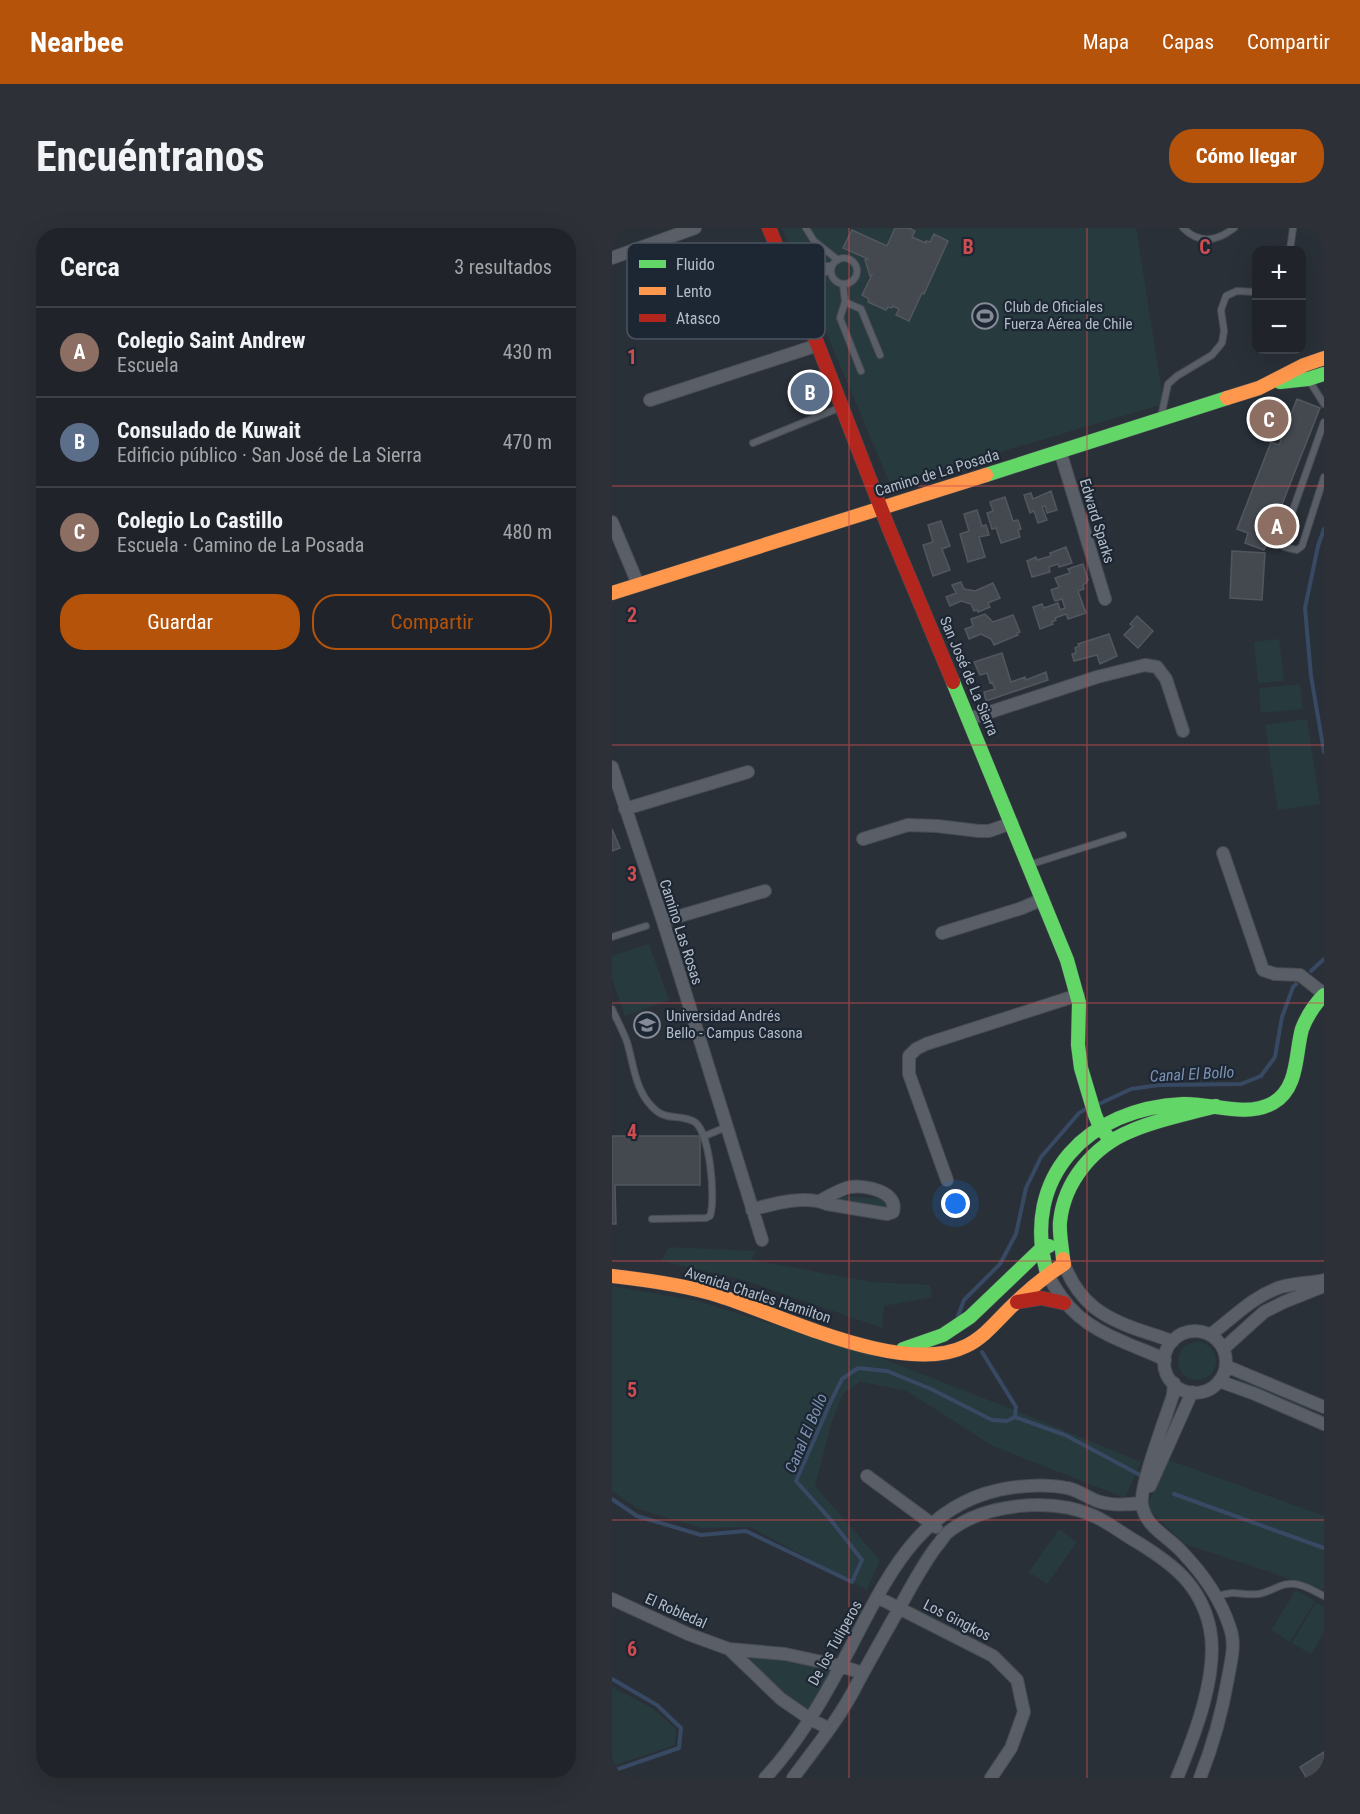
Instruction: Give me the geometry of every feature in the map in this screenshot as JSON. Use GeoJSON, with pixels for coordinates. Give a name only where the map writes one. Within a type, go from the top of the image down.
{"type":"FeatureCollection","features":[{"type":"Feature","properties":{"kind":"street"},"geometry":{"type":"LineString","coordinates":[[654,243],[695,228]]}},
{"type":"Feature","properties":{"kind":"street","name":"San José de La Sierra"},"geometry":{"type":"LineString","coordinates":[[769,228],[775,243]]}},
{"type":"Feature","properties":{"kind":"street"},"geometry":{"type":"LineString","coordinates":[[612,258],[627,253]]}},
{"type":"Feature","properties":{"kind":"street","name":"San José de La Sierra"},"geometry":{"type":"LineString","coordinates":[[815,339],[881,507],[1067,960],[1078,995],[1078,1045],[1081,1068],[1100,1127],[1110,1141]]}},
{"type":"Feature","properties":{"kind":"street"},"geometry":{"type":"LineString","coordinates":[[650,400],[818,345]]}},
{"type":"Feature","properties":{"kind":"street","name":"Camino de La Posada"},"geometry":{"type":"LineString","coordinates":[[612,592],[1160,420],[1272,383],[1304,365],[1324,358]]}},
{"type":"Feature","properties":{"kind":"street","name":"Camino de La Posada"},"geometry":{"type":"LineString","coordinates":[[1272,383],[1308,379],[1324,374]]}},
{"type":"Feature","properties":{"kind":"street","name":"Edward Sparks"},"geometry":{"type":"LineString","coordinates":[[1060,451],[1106,599]]}},
{"type":"Feature","properties":{"kind":"street"},"geometry":{"type":"LineString","coordinates":[[612,522],[638,584]]}},
{"type":"Feature","properties":{"kind":"street"},"geometry":{"type":"LineString","coordinates":[[969,718],[1145,664],[1157,667],[1166,679],[1184,731]]}},
{"type":"Feature","properties":{"kind":"street","name":"Camino Las Rosas"},"geometry":{"type":"LineString","coordinates":[[612,768],[663,921],[762,1240]]}},
{"type":"Feature","properties":{"kind":"street"},"geometry":{"type":"LineString","coordinates":[[625,809],[748,772]]}},
{"type":"Feature","properties":{"kind":"street"},"geometry":{"type":"LineString","coordinates":[[863,839],[908,825],[989,831],[1012,823]]}},
{"type":"Feature","properties":{"kind":"street"},"geometry":{"type":"LineString","coordinates":[[1165,1360],[1099,1332],[1064,1302],[1047,1273],[1041,1249],[1041,1215],[1051,1179],[1067,1153],[1078,1142],[1116,1119],[1166,1106],[1186,1104],[1257,1108],[1268,1106],[1283,1096],[1292,1078],[1304,1022],[1324,994],[1300,975],[1275,974],[1263,970],[1223,853]]}},
{"type":"Feature","properties":{"kind":"street"},"geometry":{"type":"LineString","coordinates":[[663,921],[765,891]]}},
{"type":"Feature","properties":{"kind":"street"},"geometry":{"type":"LineString","coordinates":[[942,933],[1022,908],[1043,899]]}},
{"type":"Feature","properties":{"kind":"street"},"geometry":{"type":"LineString","coordinates":[[947,1180],[909,1074],[909,1056],[926,1044],[1078,995]]}},
{"type":"Feature","properties":{"kind":"street"},"geometry":{"type":"LineString","coordinates":[[1173,1341],[1124,1324],[1100,1312],[1087,1302],[1076,1288],[1064,1264],[1060,1222],[1066,1198],[1084,1164],[1110,1141],[1166,1119],[1216,1106]]}},
{"type":"Feature","properties":{"kind":"street"},"geometry":{"type":"LineString","coordinates":[[752,1210],[777,1203],[820,1201],[851,1187],[880,1191],[892,1200],[895,1208],[893,1212],[887,1214],[820,1201]]}},
{"type":"Feature","properties":{"kind":"street","name":"Avenida Charles Hamilton"},"geometry":{"type":"LineString","coordinates":[[893,1352],[943,1335],[954,1328],[998,1292],[1041,1249],[1061,1241]]}},
{"type":"Feature","properties":{"kind":"street","name":"Avenida Charles Hamilton"},"geometry":{"type":"LineString","coordinates":[[612,1276],[667,1284],[719,1296],[855,1344],[893,1352],[930,1355],[960,1349],[981,1337],[1047,1273],[1064,1264]]}},
{"type":"Feature","properties":{"kind":"street"},"geometry":{"type":"LineString","coordinates":[[1210,1335],[1249,1304],[1267,1293],[1285,1286],[1324,1280]]}},
{"type":"Feature","properties":{"kind":"street"},"geometry":{"type":"LineString","coordinates":[[1223,1349],[1264,1312],[1324,1286]]}},
{"type":"Feature","properties":{"kind":"street"},"geometry":{"type":"LineString","coordinates":[[1016,1303],[1041,1298],[1064,1302]]}},
{"type":"Feature","properties":{"kind":"street"},"geometry":{"type":"LineString","coordinates":[[1193,1331],[1210,1335],[1223,1349],[1226,1366],[1219,1381],[1207,1390],[1185,1391],[1174,1383],[1167,1373],[1165,1360],[1167,1350],[1182,1334],[1193,1331]]}},
{"type":"Feature","properties":{"kind":"street"},"geometry":{"type":"LineString","coordinates":[[1226,1366],[1324,1407]]}},
{"type":"Feature","properties":{"kind":"street"},"geometry":{"type":"LineString","coordinates":[[1219,1381],[1324,1424]]}},
{"type":"Feature","properties":{"kind":"street"},"geometry":{"type":"LineString","coordinates":[[1174,1383],[1173,1395],[1144,1483],[1141,1503],[1147,1521],[1190,1560],[1212,1587],[1231,1629],[1233,1644],[1223,1708],[1215,1739],[1200,1778]]}},
{"type":"Feature","properties":{"kind":"street"},"geometry":{"type":"LineString","coordinates":[[1141,1503],[1192,1392]]}},
{"type":"Feature","properties":{"kind":"street"},"geometry":{"type":"LineString","coordinates":[[867,1476],[946,1534]]}},
{"type":"Feature","properties":{"kind":"street","name":"De los Tuliperos"},"geometry":{"type":"LineString","coordinates":[[765,1778],[810,1719],[902,1555],[931,1523],[961,1504],[991,1492],[1030,1485],[1070,1489],[1098,1501],[1119,1505],[1141,1503]]}},
{"type":"Feature","properties":{"kind":"street"},"geometry":{"type":"LineString","coordinates":[[1070,1489],[1095,1516]]}},
{"type":"Feature","properties":{"kind":"street"},"geometry":{"type":"LineString","coordinates":[[793,1778],[856,1686],[916,1576],[946,1534],[980,1515],[1022,1506],[1052,1506],[1073,1509],[1095,1516],[1159,1556],[1180,1572],[1188,1582],[1202,1605],[1209,1627],[1212,1651],[1210,1674],[1197,1724],[1178,1775],[1194,1778]]}},
{"type":"Feature","properties":{"kind":"street","name":"Los Gingkos"},"geometry":{"type":"LineString","coordinates":[[877,1597],[993,1656],[1017,1680],[1024,1712],[1011,1748],[991,1778]]}},
{"type":"Feature","properties":{"kind":"street","name":"El Robledal"},"geometry":{"type":"LineString","coordinates":[[612,1599],[688,1634],[729,1649],[785,1654],[862,1673]]}},
{"type":"Feature","properties":{"kind":"street","name":"El Robledal"},"geometry":{"type":"LineString","coordinates":[[729,1649],[781,1699],[828,1728]]}},
{"type":"Feature","properties":{"kind":"street"},"geometry":{"type":"LineString","coordinates":[[1210,1674],[1223,1708]]}},
{"type":"Feature","properties":{"kind":"lane"},"geometry":{"type":"LineString","coordinates":[[806,228],[815,243]]}},
{"type":"Feature","properties":{"kind":"lane"},"geometry":{"type":"LineString","coordinates":[[1183,228],[1190,235],[1204,240],[1216,238],[1234,228]]}},
{"type":"Feature","properties":{"kind":"lane"},"geometry":{"type":"LineString","coordinates":[[1291,246],[1293,228]]}},
{"type":"Feature","properties":{"kind":"lane"},"geometry":{"type":"LineString","coordinates":[[825,250],[838,260],[848,259],[855,265],[857,269],[855,279],[848,284],[843,284],[833,278],[832,268]]}},
{"type":"Feature","properties":{"kind":"lane"},"geometry":{"type":"LineString","coordinates":[[825,270],[832,268],[838,260]]}},
{"type":"Feature","properties":{"kind":"lane"},"geometry":{"type":"LineString","coordinates":[[843,284],[845,302],[840,318],[861,371]]}},
{"type":"Feature","properties":{"kind":"lane"},"geometry":{"type":"LineString","coordinates":[[1160,420],[1168,384],[1212,355],[1222,343],[1224,331],[1221,310],[1226,296],[1237,291],[1252,292]]}},
{"type":"Feature","properties":{"kind":"lane"},"geometry":{"type":"LineString","coordinates":[[845,302],[861,309],[880,356]]}},
{"type":"Feature","properties":{"kind":"lane"},"geometry":{"type":"LineString","coordinates":[[1308,379],[1324,404]]}},
{"type":"Feature","properties":{"kind":"lane"},"geometry":{"type":"LineString","coordinates":[[753,443],[842,407]]}},
{"type":"Feature","properties":{"kind":"lane"},"geometry":{"type":"LineString","coordinates":[[1324,422],[1282,541],[1284,547],[1297,550],[1302,546],[1324,477]]}},
{"type":"Feature","properties":{"kind":"lane"},"geometry":{"type":"LineString","coordinates":[[1029,866],[1123,836]]}},
{"type":"Feature","properties":{"kind":"lane"},"geometry":{"type":"LineString","coordinates":[[612,937],[646,926]]}},
{"type":"Feature","properties":{"kind":"lane"},"geometry":{"type":"LineString","coordinates":[[612,1009],[626,1040],[638,1082],[647,1101],[662,1116],[693,1121],[700,1126],[705,1136],[714,1196],[710,1216],[652,1219]]}},
{"type":"Feature","properties":{"kind":"lane"},"geometry":{"type":"LineString","coordinates":[[705,1136],[726,1127]]}},
{"type":"Feature","properties":{"kind":"lane"},"geometry":{"type":"LineString","coordinates":[[1216,1598],[1226,1593],[1258,1594],[1290,1583],[1324,1596]]}},
{"type":"Feature","properties":{"kind":"green space","name":"Club de Oficiales Fuerza Aérea de Chile"},"geometry":{"type":"Polygon","coordinates":[[[782,228],[1136,228],[1164,404],[890,484],[825,330],[825,243],[788,243],[782,228]]]}},
{"type":"Feature","properties":{"kind":"green space"},"geometry":{"type":"Polygon","coordinates":[[[1279,639],[1284,681],[1258,683],[1254,642],[1279,639]]]}},
{"type":"Feature","properties":{"kind":"green space"},"geometry":{"type":"Polygon","coordinates":[[[1300,684],[1303,709],[1261,713],[1259,688],[1300,684]]]}},
{"type":"Feature","properties":{"kind":"green space"},"geometry":{"type":"Polygon","coordinates":[[[1307,719],[1320,804],[1278,810],[1265,725],[1307,719]]]}},
{"type":"Feature","properties":{"kind":"green space"},"geometry":{"type":"Polygon","coordinates":[[[649,944],[669,1000],[625,1016],[612,978],[612,956],[649,944]]]}},
{"type":"Feature","properties":{"kind":"green space"},"geometry":{"type":"Polygon","coordinates":[[[837,1197],[883,1199],[890,1206],[884,1209],[835,1201],[837,1197]]]}},
{"type":"Feature","properties":{"kind":"green space"},"geometry":{"type":"Polygon","coordinates":[[[669,1247],[755,1251],[752,1260],[872,1282],[930,1285],[932,1297],[884,1306],[882,1328],[740,1279],[661,1261],[669,1247]]]}},
{"type":"Feature","properties":{"kind":"green space"},"geometry":{"type":"Polygon","coordinates":[[[612,1286],[698,1301],[884,1359],[1141,1462],[1125,1498],[993,1446],[905,1390],[860,1382],[843,1394],[831,1424],[815,1486],[880,1560],[867,1590],[750,1527],[702,1528],[638,1509],[612,1491],[612,1286]]]}},
{"type":"Feature","properties":{"kind":"green space"},"geometry":{"type":"Polygon","coordinates":[[[1197,1342],[1210,1348],[1216,1361],[1210,1374],[1197,1380],[1184,1374],[1178,1361],[1184,1348],[1197,1342]]]}},
{"type":"Feature","properties":{"kind":"green space"},"geometry":{"type":"Polygon","coordinates":[[[1240,1377],[1311,1406],[1311,1410],[1308,1412],[1238,1382],[1240,1377]]]}},
{"type":"Feature","properties":{"kind":"green space"},"geometry":{"type":"Polygon","coordinates":[[[1169,1460],[1324,1516],[1324,1590],[1185,1544],[1146,1507],[1169,1460]]]}},
{"type":"Feature","properties":{"kind":"green space"},"geometry":{"type":"Polygon","coordinates":[[[1059,1529],[1077,1542],[1047,1584],[1029,1572],[1059,1529]]]}},
{"type":"Feature","properties":{"kind":"green space"},"geometry":{"type":"Polygon","coordinates":[[[1296,1590],[1315,1601],[1290,1642],[1271,1630],[1296,1590]]]}},
{"type":"Feature","properties":{"kind":"green space"},"geometry":{"type":"Polygon","coordinates":[[[1316,1602],[1324,1607],[1324,1632],[1311,1654],[1292,1643],[1316,1602]]]}},
{"type":"Feature","properties":{"kind":"green space"},"geometry":{"type":"Polygon","coordinates":[[[729,1649],[841,1666],[810,1719],[729,1649]]]}},
{"type":"Feature","properties":{"kind":"green space"},"geometry":{"type":"Polygon","coordinates":[[[612,1687],[652,1708],[676,1729],[675,1745],[612,1766],[612,1687]]]}},
{"type":"Feature","properties":{"kind":"building"},"geometry":{"type":"Polygon","coordinates":[[[895,228],[909,228],[915,231],[912,237],[926,243],[926,241],[930,242],[934,234],[948,241],[909,321],[896,315],[899,309],[893,306],[886,310],[868,302],[869,299],[862,295],[872,275],[870,276],[865,260],[868,259],[843,248],[852,230],[887,246],[895,228]]]}},
{"type":"Feature","properties":{"kind":"building"},"geometry":{"type":"Polygon","coordinates":[[[1297,399],[1320,408],[1264,550],[1245,543],[1248,533],[1237,529],[1271,442],[1279,445],[1297,399]]]}},
{"type":"Feature","properties":{"kind":"building"},"geometry":{"type":"Polygon","coordinates":[[[1051,491],[1057,510],[1047,513],[1045,506],[1042,507],[1047,520],[1038,523],[1034,511],[1030,513],[1024,495],[1031,493],[1033,499],[1051,491]]]}},
{"type":"Feature","properties":{"kind":"building"},"geometry":{"type":"Polygon","coordinates":[[[1005,497],[1013,521],[1018,520],[1021,529],[1018,530],[1020,537],[1001,543],[996,528],[992,529],[987,513],[993,511],[990,502],[1005,497]]]}},
{"type":"Feature","properties":{"kind":"building"},"geometry":{"type":"Polygon","coordinates":[[[977,510],[982,526],[986,525],[989,535],[979,537],[985,557],[968,562],[960,534],[969,531],[964,514],[977,510]]]}},
{"type":"Feature","properties":{"kind":"building"},"geometry":{"type":"Polygon","coordinates":[[[941,521],[950,546],[942,549],[950,570],[933,576],[923,545],[933,542],[928,525],[941,521]]]}},
{"type":"Feature","properties":{"kind":"building"},"geometry":{"type":"Polygon","coordinates":[[[1066,547],[1072,563],[1049,567],[1050,572],[1032,577],[1027,561],[1036,557],[1037,560],[1051,556],[1050,553],[1066,547]]]}},
{"type":"Feature","properties":{"kind":"building"},"geometry":{"type":"Polygon","coordinates":[[[1232,551],[1265,553],[1262,600],[1230,598],[1232,551]]]}},
{"type":"Feature","properties":{"kind":"building"},"geometry":{"type":"Polygon","coordinates":[[[1083,564],[1088,580],[1083,585],[1084,589],[1078,591],[1086,613],[1068,619],[1066,614],[1055,618],[1053,624],[1040,629],[1033,607],[1042,604],[1044,608],[1058,603],[1060,610],[1065,608],[1062,599],[1055,601],[1051,590],[1059,587],[1055,578],[1070,573],[1068,569],[1083,564]]]}},
{"type":"Feature","properties":{"kind":"building"},"geometry":{"type":"Polygon","coordinates":[[[961,582],[964,589],[975,591],[993,583],[1000,598],[988,603],[990,607],[978,612],[974,611],[971,604],[961,601],[950,606],[946,597],[956,593],[952,585],[961,582]]]}},
{"type":"Feature","properties":{"kind":"building"},"geometry":{"type":"Polygon","coordinates":[[[985,614],[993,622],[1013,615],[1020,632],[994,645],[991,639],[981,634],[969,639],[965,629],[973,626],[971,619],[985,614]]]}},
{"type":"Feature","properties":{"kind":"building"},"geometry":{"type":"Polygon","coordinates":[[[1137,616],[1153,631],[1138,648],[1124,635],[1133,626],[1130,624],[1137,616]]]}},
{"type":"Feature","properties":{"kind":"building"},"geometry":{"type":"Polygon","coordinates":[[[1109,634],[1117,656],[1100,664],[1097,655],[1074,661],[1072,654],[1076,653],[1075,648],[1079,646],[1078,644],[1109,634]]]}},
{"type":"Feature","properties":{"kind":"building"},"geometry":{"type":"Polygon","coordinates":[[[1002,653],[1011,682],[1025,677],[1026,680],[1046,672],[1048,680],[986,701],[984,692],[995,689],[987,673],[980,675],[974,662],[1002,653]]]}},
{"type":"Feature","properties":{"kind":"building"},"geometry":{"type":"Polygon","coordinates":[[[612,829],[620,848],[612,851],[612,829]]]}},
{"type":"Feature","properties":{"kind":"building"},"geometry":{"type":"Polygon","coordinates":[[[612,1136],[700,1136],[700,1185],[615,1185],[616,1224],[612,1224],[612,1136]]]}},
{"type":"Feature","properties":{"kind":"building"},"geometry":{"type":"Polygon","coordinates":[[[1324,1752],[1324,1778],[1304,1778],[1306,1777],[1300,1767],[1324,1752]]]}},
{"type":"Feature","properties":{"kind":"waterway","name":"Canal El Bollo"},"geometry":{"type":"LineString","coordinates":[[1324,529],[1318,546],[1305,608],[1311,676],[1324,752]]}},
{"type":"Feature","properties":{"kind":"waterway","name":"Canal El Bollo"},"geometry":{"type":"LineString","coordinates":[[1311,971],[1324,959]]}},
{"type":"Feature","properties":{"kind":"waterway","name":"Canal El Bollo"},"geometry":{"type":"LineString","coordinates":[[1099,1104],[1131,1089],[1159,1085],[1241,1084],[1261,1076],[1275,1057],[1282,1017],[1296,984]]}},
{"type":"Feature","properties":{"kind":"waterway","name":"Canal El Bollo"},"geometry":{"type":"LineString","coordinates":[[958,1316],[964,1300],[1000,1264],[1016,1234],[1026,1188],[1041,1157],[1079,1113],[1086,1109]]}},
{"type":"Feature","properties":{"kind":"waterway","name":"Canal El Bollo"},"geometry":{"type":"LineString","coordinates":[[612,1499],[637,1516],[701,1535],[746,1531],[852,1582],[862,1560],[796,1481],[842,1379],[858,1368],[887,1371],[931,1389],[992,1420],[1007,1421],[1015,1417],[1016,1407],[982,1352]]}},
{"type":"Feature","properties":{"kind":"waterway"},"geometry":{"type":"LineString","coordinates":[[1015,1417],[1065,1435],[1140,1475]]}},
{"type":"Feature","properties":{"kind":"waterway"},"geometry":{"type":"LineString","coordinates":[[1174,1494],[1324,1548]]}},
{"type":"Feature","properties":{"kind":"waterway","name":"Canal El Bollo"},"geometry":{"type":"LineString","coordinates":[[612,1679],[657,1705],[681,1728],[679,1748],[612,1771]]}},
{"type":"Feature","properties":{"kind":"traffic: fast"},"geometry":{"type":"LineString","coordinates":[[1280,382],[1308,379],[1324,374]]}},
{"type":"Feature","properties":{"kind":"traffic: fast"},"geometry":{"type":"LineString","coordinates":[[986,475],[1227,398]]}},
{"type":"Feature","properties":{"kind":"traffic: fast"},"geometry":{"type":"LineString","coordinates":[[953,682],[1067,960],[1079,1003],[1078,1045],[1081,1068],[1095,1115],[1100,1127],[1111,1141]]}},
{"type":"Feature","properties":{"kind":"traffic: fast"},"geometry":{"type":"LineString","coordinates":[[1047,1273],[1041,1238],[1044,1206],[1053,1178],[1070,1154],[1092,1134],[1118,1118],[1149,1108],[1194,1104],[1240,1110],[1263,1107],[1273,1103],[1288,1089],[1295,1070],[1302,1029],[1311,1011],[1324,995]]}},
{"type":"Feature","properties":{"kind":"traffic: fast"},"geometry":{"type":"LineString","coordinates":[[1063,1259],[1060,1236],[1063,1207],[1074,1179],[1093,1156],[1117,1138],[1141,1127],[1216,1106]]}},
{"type":"Feature","properties":{"kind":"traffic: fast"},"geometry":{"type":"LineString","coordinates":[[903,1349],[943,1335],[970,1317],[1041,1249],[1049,1246]]}},
{"type":"Feature","properties":{"kind":"traffic: slow"},"geometry":{"type":"LineString","coordinates":[[1227,398],[1259,388],[1304,365],[1324,358]]}},
{"type":"Feature","properties":{"kind":"traffic: slow"},"geometry":{"type":"LineString","coordinates":[[612,593],[986,475]]}},
{"type":"Feature","properties":{"kind":"traffic: slow"},"geometry":{"type":"LineString","coordinates":[[612,1276],[666,1283],[707,1292],[809,1329],[878,1349],[910,1354],[940,1354],[966,1346],[978,1339],[1028,1291],[1064,1264],[1063,1259]]}},
{"type":"Feature","properties":{"kind":"traffic: jam"},"geometry":{"type":"LineString","coordinates":[[769,228],[775,243]]}},
{"type":"Feature","properties":{"kind":"traffic: jam"},"geometry":{"type":"LineString","coordinates":[[815,339],[889,529],[953,682]]}},
{"type":"Feature","properties":{"kind":"traffic: jam"},"geometry":{"type":"LineString","coordinates":[[1017,1302],[1041,1298],[1064,1303]]}},
{"type":"Feature","properties":{"kind":"place","name":"Club de Oficiales Fuerza Aérea de Chile"},"geometry":{"type":"Point","coordinates":[985,316]}},
{"type":"Feature","properties":{"kind":"place","name":"Consulado de Kuwait"},"geometry":{"type":"Point","coordinates":[810,392]}},
{"type":"Feature","properties":{"kind":"place","name":"Colegio Lo Castillo"},"geometry":{"type":"Point","coordinates":[1269,419]}},
{"type":"Feature","properties":{"kind":"place","name":"Colegio Saint Andrew"},"geometry":{"type":"Point","coordinates":[1277,526]}},
{"type":"Feature","properties":{"kind":"place","name":"Universidad Andrés Bello - Campus Casona"},"geometry":{"type":"Point","coordinates":[647,1025]}}]}
